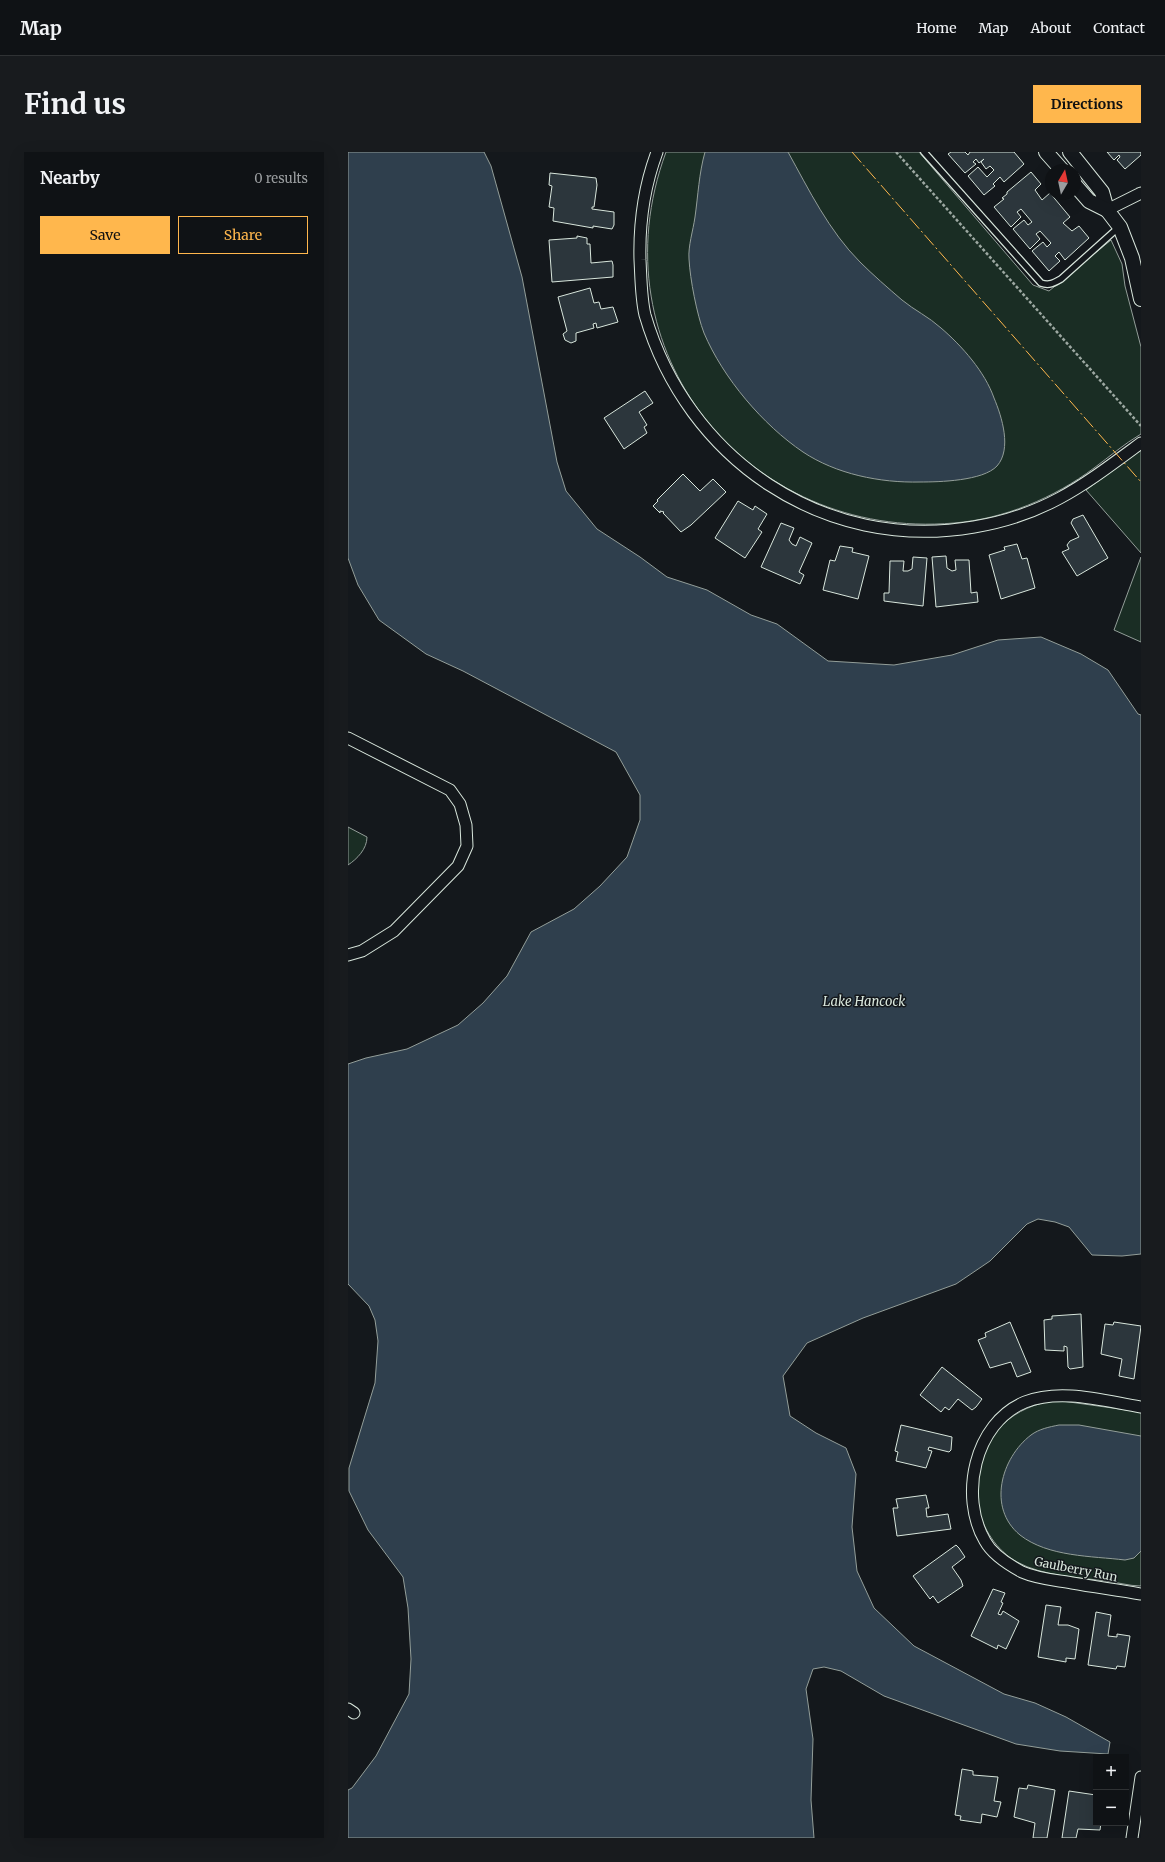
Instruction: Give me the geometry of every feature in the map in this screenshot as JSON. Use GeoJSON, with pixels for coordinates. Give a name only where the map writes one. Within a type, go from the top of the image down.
{"type":"FeatureCollection","features":[{"type":"Feature","properties":{"kind":"street"},"geometry":{"type":"LineString","coordinates":[[657,152],[650,171],[642,209],[640,251],[645,313],[669,375],[688,408],[710,435],[733,458],[763,482],[823,513],[850,522],[881,528],[911,531],[974,528],[1031,513],[1052,504],[1080,488],[1141,443]]}},
{"type":"Feature","properties":{"kind":"street"},"geometry":{"type":"LineString","coordinates":[[1046,152],[1057,164]]}},
{"type":"Feature","properties":{"kind":"street"},"geometry":{"type":"LineString","coordinates":[[1070,152],[1102,192],[1107,210],[1120,227],[1132,258],[1141,299]]}},
{"type":"Feature","properties":{"kind":"street"},"geometry":{"type":"LineString","coordinates":[[1081,192],[1089,201],[1107,210]]}},
{"type":"Feature","properties":{"kind":"street"},"geometry":{"type":"LineString","coordinates":[[1107,210],[1141,193]]}},
{"type":"Feature","properties":{"kind":"street"},"geometry":{"type":"LineString","coordinates":[[348,738],[450,790],[460,804],[466,825],[467,846],[458,866],[394,931],[362,951],[348,956]]}},
{"type":"Feature","properties":{"kind":"street","name":"Gaulberry Run"},"geometry":{"type":"LineString","coordinates":[[1141,1407],[1074,1396],[1055,1395],[1040,1397],[1023,1403],[1009,1412],[996,1424],[986,1438],[978,1456],[974,1475],[972,1499],[976,1519],[985,1542],[1002,1558],[1022,1572],[1042,1578],[1141,1594]]}},
{"type":"Feature","properties":{"kind":"street"},"geometry":{"type":"LineString","coordinates":[[1132,1838],[1141,1777]]}},
{"type":"Feature","properties":{"kind":"lane"},"geometry":{"type":"LineString","coordinates":[[924,152],[1041,283],[1047,285],[1052,284],[1061,279],[1120,227]]}},
{"type":"Feature","properties":{"kind":"path"},"geometry":{"type":"LineString","coordinates":[[896,152],[1141,426]]}},
{"type":"Feature","properties":{"kind":"green space"},"geometry":{"type":"Polygon","coordinates":[[[666,152],[919,152],[1033,285],[1049,291],[1111,240],[1122,264],[1125,286],[1141,347],[1141,434],[1079,479],[1045,498],[1010,512],[973,521],[954,523],[879,520],[811,500],[753,466],[705,418],[670,361],[651,296],[649,226],[666,152]]]}},
{"type":"Feature","properties":{"kind":"green space"},"geometry":{"type":"Polygon","coordinates":[[[1141,450],[1141,553],[1086,490],[1141,450]]]}},
{"type":"Feature","properties":{"kind":"green space"},"geometry":{"type":"Polygon","coordinates":[[[1141,557],[1141,642],[1114,630],[1141,557]]]}},
{"type":"Feature","properties":{"kind":"green space"},"geometry":{"type":"Polygon","coordinates":[[[348,827],[367,837],[367,841],[361,853],[348,865],[348,827]]]}},
{"type":"Feature","properties":{"kind":"green space"},"geometry":{"type":"Polygon","coordinates":[[[1055,1400],[1141,1412],[1141,1586],[1060,1575],[1027,1567],[1003,1552],[992,1538],[983,1522],[978,1506],[978,1474],[985,1452],[995,1432],[1014,1415],[1041,1403],[1055,1400]]]}},
{"type":"Feature","properties":{"kind":"water","name":"Lake Hancock"},"geometry":{"type":"Polygon","coordinates":[[[348,152],[484,152],[491,166],[522,277],[557,462],[566,491],[597,529],[640,557],[667,577],[707,590],[751,615],[777,624],[828,661],[894,665],[952,655],[998,640],[1041,637],[1081,654],[1108,670],[1138,714],[1141,715],[1141,1254],[1122,1256],[1092,1255],[1069,1227],[1055,1222],[1038,1219],[1027,1224],[990,1261],[956,1284],[863,1318],[807,1343],[783,1376],[790,1416],[816,1433],[846,1448],[856,1474],[852,1527],[857,1571],[874,1608],[914,1646],[1004,1694],[1035,1703],[1066,1717],[1110,1742],[1108,1754],[1060,1751],[1016,1744],[884,1696],[841,1671],[824,1667],[813,1669],[806,1689],[813,1739],[811,1800],[814,1838],[348,1838],[348,1790],[352,1788],[376,1756],[409,1694],[411,1659],[408,1608],[403,1577],[368,1530],[349,1491],[349,1468],[375,1383],[378,1341],[375,1320],[369,1306],[348,1284],[348,1064],[366,1058],[407,1049],[458,1025],[483,1003],[507,976],[531,932],[574,909],[600,886],[627,857],[640,820],[640,795],[616,752],[463,671],[426,654],[379,620],[358,585],[348,558],[348,152]]]}},
{"type":"Feature","properties":{"kind":"water"},"geometry":{"type":"Polygon","coordinates":[[[705,152],[788,152],[820,210],[849,250],[870,272],[902,300],[932,320],[949,335],[965,351],[979,369],[990,388],[997,406],[1004,433],[1004,451],[1002,459],[997,466],[982,475],[949,481],[905,482],[859,476],[816,460],[803,452],[788,441],[759,414],[733,383],[712,350],[701,325],[694,297],[689,249],[705,152]]]}},
{"type":"Feature","properties":{"kind":"water"},"geometry":{"type":"Polygon","coordinates":[[[1059,1425],[1079,1425],[1141,1436],[1141,1551],[1134,1558],[1125,1560],[1057,1552],[1031,1542],[1020,1535],[1010,1524],[1004,1511],[1001,1498],[1002,1484],[1012,1457],[1031,1435],[1048,1427],[1059,1425]]]}},
{"type":"Feature","properties":{"kind":"building"},"geometry":{"type":"Polygon","coordinates":[[[951,152],[965,152],[968,155],[970,152],[1014,152],[1024,164],[1004,182],[1000,177],[993,184],[995,186],[984,195],[968,176],[978,167],[987,177],[994,170],[990,166],[986,169],[981,162],[984,159],[979,163],[976,159],[973,162],[976,164],[965,173],[948,154],[951,152]]]}},
{"type":"Feature","properties":{"kind":"building"},"geometry":{"type":"Polygon","coordinates":[[[1107,152],[1141,152],[1141,155],[1125,169],[1117,160],[1120,157],[1119,155],[1114,160],[1107,152]]]}},
{"type":"Feature","properties":{"kind":"building"},"geometry":{"type":"Polygon","coordinates":[[[1031,172],[1041,184],[1035,190],[1042,200],[1045,197],[1045,200],[1056,200],[1070,217],[1063,223],[1072,231],[1079,226],[1089,238],[1065,260],[1059,252],[1055,256],[1060,261],[1049,271],[1032,251],[1043,242],[1047,247],[1051,243],[1040,231],[1036,234],[1040,239],[1030,249],[1013,229],[1024,220],[1028,225],[1032,222],[1021,209],[1017,212],[1021,217],[1011,227],[994,207],[1004,199],[1002,198],[1007,194],[1007,192],[1031,172]]]}},
{"type":"Feature","properties":{"kind":"building"},"geometry":{"type":"Polygon","coordinates":[[[550,173],[596,178],[597,185],[594,207],[592,207],[592,209],[614,212],[614,225],[612,229],[593,226],[593,228],[553,221],[554,208],[549,207],[552,186],[549,185],[550,173]]]}},
{"type":"Feature","properties":{"kind":"building"},"geometry":{"type":"Polygon","coordinates":[[[577,236],[587,238],[587,244],[590,244],[591,263],[612,261],[613,277],[552,282],[549,240],[577,238],[577,236]]]}},
{"type":"Feature","properties":{"kind":"building"},"geometry":{"type":"Polygon","coordinates":[[[590,288],[594,303],[599,302],[601,309],[613,307],[618,322],[597,328],[596,323],[593,324],[594,328],[576,333],[576,341],[571,343],[565,340],[563,334],[567,331],[558,297],[590,288]]]}},
{"type":"Feature","properties":{"kind":"building"},"geometry":{"type":"Polygon","coordinates":[[[645,391],[653,403],[639,412],[647,425],[644,427],[647,433],[624,449],[604,418],[645,391]]]}},
{"type":"Feature","properties":{"kind":"building"},"geometry":{"type":"Polygon","coordinates":[[[683,474],[700,491],[713,479],[726,492],[691,525],[681,532],[663,513],[664,512],[660,511],[660,513],[653,506],[683,474]]]}},
{"type":"Feature","properties":{"kind":"building"},"geometry":{"type":"Polygon","coordinates":[[[738,501],[753,510],[755,506],[767,514],[758,529],[762,532],[745,558],[715,538],[738,501]]]}},
{"type":"Feature","properties":{"kind":"building"},"geometry":{"type":"Polygon","coordinates":[[[1083,515],[1108,558],[1077,576],[1062,552],[1069,549],[1067,545],[1070,541],[1079,537],[1071,523],[1073,519],[1083,515]]]}},
{"type":"Feature","properties":{"kind":"building"},"geometry":{"type":"Polygon","coordinates":[[[781,523],[794,528],[789,540],[792,544],[796,546],[800,537],[812,543],[799,572],[804,575],[800,584],[761,567],[781,523]]]}},
{"type":"Feature","properties":{"kind":"building"},"geometry":{"type":"Polygon","coordinates":[[[1017,544],[1022,559],[1027,558],[1035,588],[1001,599],[989,555],[1005,550],[1004,547],[1017,544]]]}},
{"type":"Feature","properties":{"kind":"building"},"geometry":{"type":"Polygon","coordinates":[[[840,546],[853,548],[852,552],[869,556],[858,599],[823,590],[830,560],[835,561],[840,546]]]}},
{"type":"Feature","properties":{"kind":"building"},"geometry":{"type":"Polygon","coordinates":[[[946,556],[947,568],[952,571],[956,570],[955,560],[969,560],[971,593],[977,592],[978,602],[936,607],[932,557],[946,556]]]}},
{"type":"Feature","properties":{"kind":"building"},"geometry":{"type":"Polygon","coordinates":[[[913,557],[927,558],[923,606],[884,601],[884,593],[889,593],[890,561],[904,561],[903,571],[908,571],[912,569],[913,557]]]}},
{"type":"Feature","properties":{"kind":"building"},"geometry":{"type":"Polygon","coordinates":[[[1081,1314],[1083,1367],[1070,1369],[1068,1367],[1067,1347],[1064,1346],[1064,1351],[1045,1350],[1044,1320],[1052,1319],[1052,1316],[1081,1314]]]}},
{"type":"Feature","properties":{"kind":"building"},"geometry":{"type":"Polygon","coordinates":[[[1010,1322],[1031,1372],[1017,1377],[1011,1362],[990,1368],[978,1340],[986,1337],[985,1333],[1010,1322]]]}},
{"type":"Feature","properties":{"kind":"building"},"geometry":{"type":"Polygon","coordinates":[[[1114,1322],[1141,1326],[1134,1379],[1119,1376],[1122,1359],[1101,1354],[1105,1324],[1113,1325],[1114,1322]]]}},
{"type":"Feature","properties":{"kind":"building"},"geometry":{"type":"Polygon","coordinates":[[[942,1367],[982,1399],[976,1407],[972,1410],[958,1399],[949,1410],[945,1407],[941,1412],[920,1395],[942,1367]]]}},
{"type":"Feature","properties":{"kind":"building"},"geometry":{"type":"Polygon","coordinates":[[[901,1425],[952,1437],[951,1450],[949,1452],[929,1447],[928,1450],[932,1451],[926,1468],[896,1461],[898,1452],[895,1451],[901,1425]]]}},
{"type":"Feature","properties":{"kind":"building"},"geometry":{"type":"Polygon","coordinates":[[[926,1495],[929,1508],[926,1508],[927,1517],[948,1514],[951,1529],[897,1536],[893,1508],[898,1508],[896,1499],[926,1495]]]}},
{"type":"Feature","properties":{"kind":"building"},"geometry":{"type":"Polygon","coordinates":[[[956,1545],[965,1557],[952,1567],[961,1580],[963,1586],[938,1603],[933,1596],[930,1599],[913,1576],[956,1545]]]}},
{"type":"Feature","properties":{"kind":"building"},"geometry":{"type":"Polygon","coordinates":[[[993,1589],[1005,1593],[1001,1602],[1003,1603],[998,1614],[1001,1615],[1003,1611],[1019,1621],[1006,1649],[998,1645],[997,1649],[971,1636],[993,1589]]]}},
{"type":"Feature","properties":{"kind":"building"},"geometry":{"type":"Polygon","coordinates":[[[1046,1605],[1061,1607],[1058,1625],[1068,1625],[1079,1629],[1075,1659],[1066,1658],[1066,1662],[1038,1657],[1046,1605]]]}},
{"type":"Feature","properties":{"kind":"building"},"geometry":{"type":"Polygon","coordinates":[[[1096,1612],[1111,1615],[1108,1636],[1117,1637],[1117,1634],[1130,1636],[1125,1667],[1117,1666],[1116,1669],[1088,1665],[1096,1612]]]}},
{"type":"Feature","properties":{"kind":"building"},"geometry":{"type":"Polygon","coordinates":[[[962,1769],[973,1771],[973,1775],[998,1777],[994,1801],[1001,1802],[997,1817],[982,1814],[981,1823],[960,1820],[961,1816],[955,1815],[962,1769]]]}},
{"type":"Feature","properties":{"kind":"building"},"geometry":{"type":"Polygon","coordinates":[[[1028,1785],[1055,1790],[1047,1838],[1033,1838],[1035,1823],[1014,1817],[1019,1788],[1027,1789],[1028,1785]]]}},
{"type":"Feature","properties":{"kind":"building"},"geometry":{"type":"Polygon","coordinates":[[[1069,1791],[1093,1795],[1093,1826],[1101,1826],[1100,1830],[1078,1829],[1076,1838],[1062,1838],[1069,1791]]]}},
{"type":"Feature","properties":{"kind":"power"},"geometry":{"type":"LineString","coordinates":[[852,152],[1141,482]]}}]}
